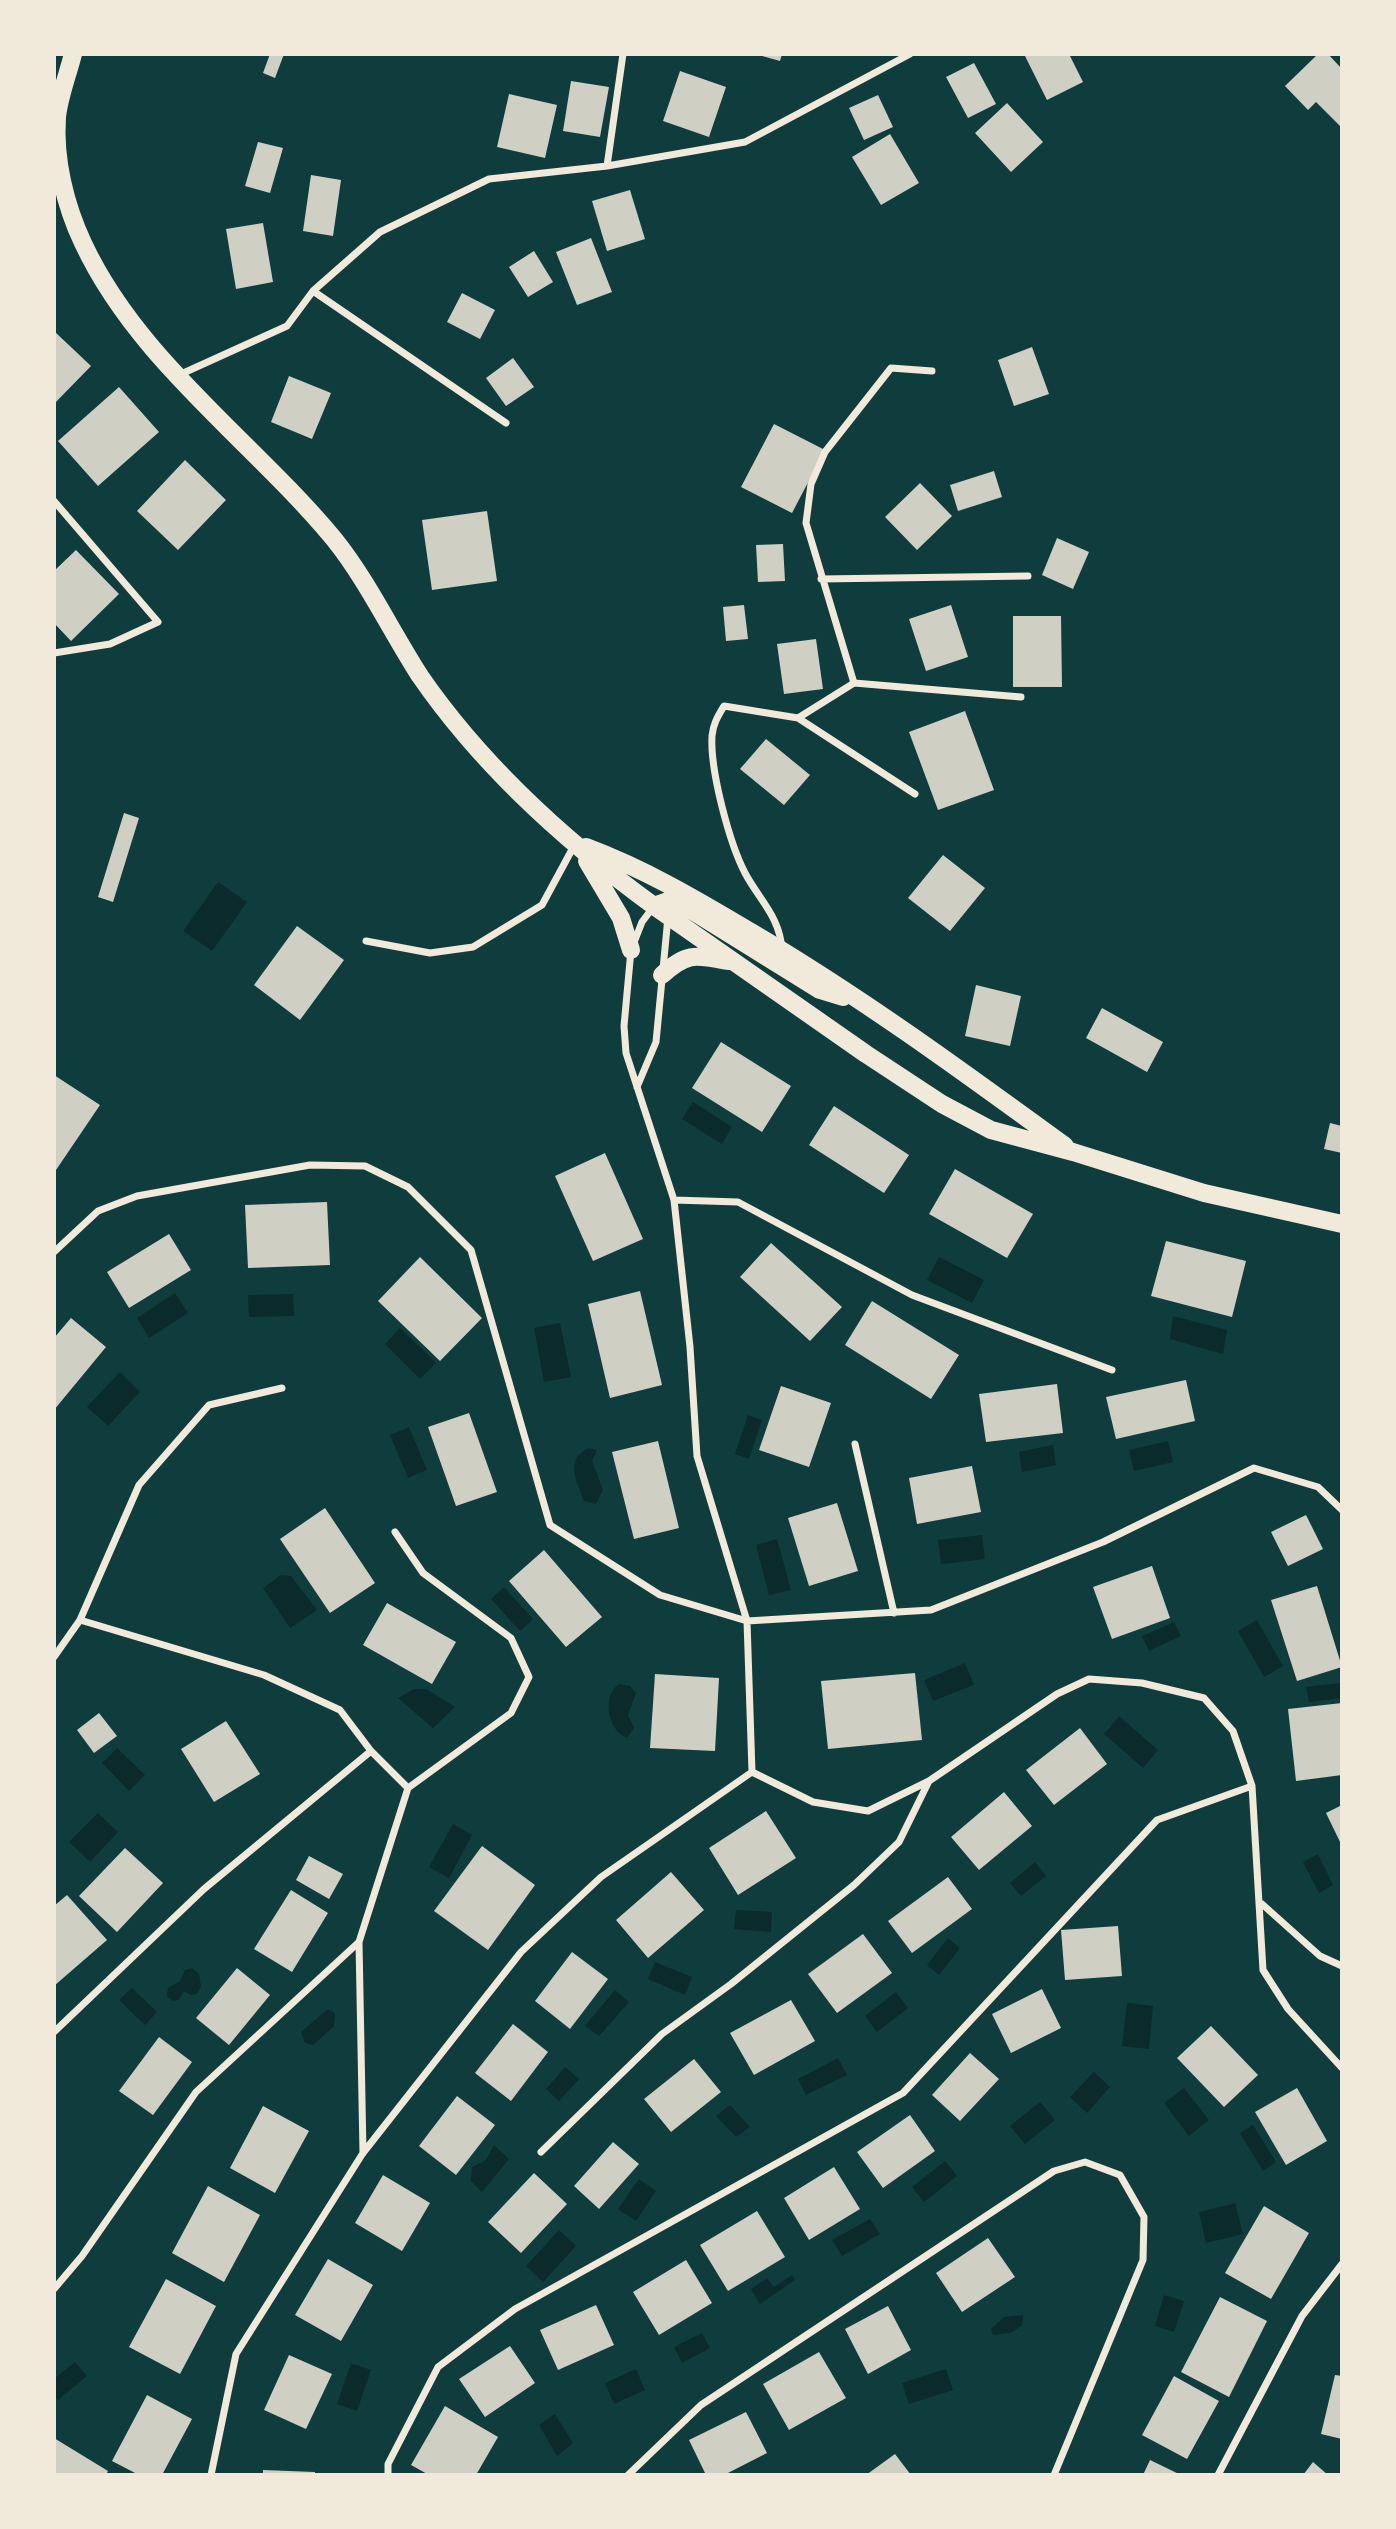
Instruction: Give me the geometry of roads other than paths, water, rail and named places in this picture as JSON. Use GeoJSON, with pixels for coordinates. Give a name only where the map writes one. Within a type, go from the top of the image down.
{"type":"FeatureCollection","features":[{"type":"Feature","properties":{"kind":"main road"},"geometry":{"type":"LineString","coordinates":[[73,54],[58,115],[57,163],[82,241],[111,295],[178,375],[335,540],[422,678],[500,776],[576,843],[735,963],[942,1104],[991,1130],[1073,1152],[1204,1193],[1342,1224]]}},
{"type":"Feature","properties":{"kind":"main road"},"geometry":{"type":"LineString","coordinates":[[576,843],[635,865],[668,882],[782,950],[925,1042],[1073,1152]]}},
{"type":"Feature","properties":{"kind":"main road"},"geometry":{"type":"LineString","coordinates":[[576,843],[621,918],[631,950]]}},
{"type":"Feature","properties":{"kind":"main road"},"geometry":{"type":"LineString","coordinates":[[663,908],[668,882]]}},
{"type":"Feature","properties":{"kind":"main road"},"geometry":{"type":"LineString","coordinates":[[663,908],[688,908],[820,990],[866,1004]]}},
{"type":"Feature","properties":{"kind":"main road"},"geometry":{"type":"LineString","coordinates":[[662,975],[677,961],[689,956],[735,963]]}},
{"type":"Feature","properties":{"kind":"street"},"geometry":{"type":"LineString","coordinates":[[607,166],[623,54]]}},
{"type":"Feature","properties":{"kind":"street"},"geometry":{"type":"LineString","coordinates":[[178,375],[287,326],[313,291],[380,232],[489,179],[607,166],[745,142],[910,54]]}},
{"type":"Feature","properties":{"kind":"street"},"geometry":{"type":"LineString","coordinates":[[313,291],[506,423]]}},
{"type":"Feature","properties":{"kind":"street"},"geometry":{"type":"LineString","coordinates":[[854,683],[806,523],[811,484],[825,452],[891,368],[932,372]]}},
{"type":"Feature","properties":{"kind":"street"},"geometry":{"type":"LineString","coordinates":[[54,501],[158,622],[110,644],[54,653]]}},
{"type":"Feature","properties":{"kind":"street"},"geometry":{"type":"LineString","coordinates":[[821,579],[1028,576]]}},
{"type":"Feature","properties":{"kind":"street"},"geometry":{"type":"LineString","coordinates":[[798,718],[854,683],[1021,697]]}},
{"type":"Feature","properties":{"kind":"street"},"geometry":{"type":"LineString","coordinates":[[782,950],[780,929],[745,873],[726,830],[712,738],[715,722],[724,706],[798,718],[915,794]]}},
{"type":"Feature","properties":{"kind":"street"},"geometry":{"type":"LineString","coordinates":[[366,941],[430,953],[472,947],[541,905],[576,843]]}},
{"type":"Feature","properties":{"kind":"street"},"geometry":{"type":"LineString","coordinates":[[663,908],[642,922],[631,950],[624,1026],[626,1053],[674,1200],[690,1347],[697,1456],[747,1621],[752,1772]]}},
{"type":"Feature","properties":{"kind":"street"},"geometry":{"type":"LineString","coordinates":[[637,1087],[656,1042],[662,975],[663,908]]}},
{"type":"Feature","properties":{"kind":"street"},"geometry":{"type":"LineString","coordinates":[[54,1252],[98,1211],[150,1193],[310,1165],[365,1166],[408,1187],[471,1250],[550,1525],[660,1595],[747,1621],[931,1610],[1090,1547],[1254,1468],[1318,1487],[1342,1510]]}},
{"type":"Feature","properties":{"kind":"street"},"geometry":{"type":"LineString","coordinates":[[674,1200],[737,1202],[912,1295],[1112,1370]]}},
{"type":"Feature","properties":{"kind":"street"},"geometry":{"type":"LineString","coordinates":[[54,1657],[80,1620],[139,1485],[209,1405],[282,1388]]}},
{"type":"Feature","properties":{"kind":"street"},"geometry":{"type":"LineString","coordinates":[[855,1444],[894,1613]]}},
{"type":"Feature","properties":{"kind":"street"},"geometry":{"type":"LineString","coordinates":[[363,2153],[359,1942],[408,1788],[511,1713],[529,1677],[511,1638],[423,1573],[395,1532]]}},
{"type":"Feature","properties":{"kind":"street"},"geometry":{"type":"LineString","coordinates":[[80,1620],[264,1675],[340,1710],[371,1751],[408,1788]]}},
{"type":"Feature","properties":{"kind":"street"},"geometry":{"type":"LineString","coordinates":[[752,1772],[813,1802],[868,1811],[929,1781],[1057,1694],[1089,1679],[1142,1683],[1204,1698],[1233,1731],[1252,1786],[1262,1904],[1263,1970],[1288,2009],[1342,2068]]}},
{"type":"Feature","properties":{"kind":"street"},"geometry":{"type":"LineString","coordinates":[[54,2032],[204,1889],[371,1751]]}},
{"type":"Feature","properties":{"kind":"street"},"geometry":{"type":"LineString","coordinates":[[211,2475],[236,2354],[363,2153],[521,1952],[601,1877],[752,1772]]}},
{"type":"Feature","properties":{"kind":"street"},"geometry":{"type":"LineString","coordinates":[[541,2152],[662,2034],[854,1885],[899,1842],[929,1781]]}},
{"type":"Feature","properties":{"kind":"street"},"geometry":{"type":"LineString","coordinates":[[388,2475],[388,2464],[438,2367],[515,2309],[903,2093],[1157,1820],[1252,1786]]}},
{"type":"Feature","properties":{"kind":"street"},"geometry":{"type":"LineString","coordinates":[[1262,1904],[1320,1956],[1342,1966]]}},
{"type":"Feature","properties":{"kind":"street"},"geometry":{"type":"LineString","coordinates":[[54,2289],[82,2256],[196,2092],[359,1942]]}},
{"type":"Feature","properties":{"kind":"street"},"geometry":{"type":"LineString","coordinates":[[628,2475],[701,2405],[1054,2171],[1085,2162],[1120,2175],[1144,2217],[1143,2260],[1054,2475]]}},
{"type":"Feature","properties":{"kind":"street"},"geometry":{"type":"LineString","coordinates":[[1217,2474],[1302,2316],[1342,2264]]}},
{"type":"Feature","properties":{"kind":"water"},"geometry":{"type":"Polygon","coordinates":[[[218,882],[247,902],[212,951],[183,931],[218,882]]]}},
{"type":"Feature","properties":{"kind":"water"},"geometry":{"type":"Polygon","coordinates":[[[693,1102],[732,1127],[722,1144],[682,1119],[693,1102]]]}},
{"type":"Feature","properties":{"kind":"water"},"geometry":{"type":"Polygon","coordinates":[[[939,1257],[984,1280],[972,1303],[927,1280],[939,1257]]]}},
{"type":"Feature","properties":{"kind":"water"},"geometry":{"type":"Polygon","coordinates":[[[175,1293],[188,1313],[149,1338],[137,1318],[175,1293]]]}},
{"type":"Feature","properties":{"kind":"water"},"geometry":{"type":"Polygon","coordinates":[[[293,1294],[294,1316],[249,1317],[248,1295],[293,1294]]]}},
{"type":"Feature","properties":{"kind":"water"},"geometry":{"type":"Polygon","coordinates":[[[1173,1316],[1227,1330],[1223,1354],[1170,1339],[1173,1316]]]}},
{"type":"Feature","properties":{"kind":"water"},"geometry":{"type":"Polygon","coordinates":[[[560,1323],[571,1377],[544,1382],[534,1328],[560,1323]]]}},
{"type":"Feature","properties":{"kind":"water"},"geometry":{"type":"Polygon","coordinates":[[[400,1328],[436,1363],[420,1379],[385,1344],[400,1328]]]}},
{"type":"Feature","properties":{"kind":"water"},"geometry":{"type":"Polygon","coordinates":[[[120,1372],[140,1392],[108,1426],[87,1407],[120,1372]]]}},
{"type":"Feature","properties":{"kind":"water"},"geometry":{"type":"Polygon","coordinates":[[[748,1415],[762,1420],[749,1459],[735,1454],[748,1415]]]}},
{"type":"Feature","properties":{"kind":"water"},"geometry":{"type":"Polygon","coordinates":[[[409,1427],[427,1470],[408,1478],[390,1435],[409,1427]]]}},
{"type":"Feature","properties":{"kind":"water"},"geometry":{"type":"Polygon","coordinates":[[[1168,1441],[1173,1462],[1134,1471],[1129,1450],[1168,1441]]]}},
{"type":"Feature","properties":{"kind":"water"},"geometry":{"type":"Polygon","coordinates":[[[1053,1445],[1056,1465],[1022,1472],[1019,1452],[1053,1445]]]}},
{"type":"Feature","properties":{"kind":"water"},"geometry":{"type":"Polygon","coordinates":[[[588,1448],[597,1450],[592,1461],[603,1490],[596,1504],[584,1501],[574,1472],[576,1459],[588,1448]]]}},
{"type":"Feature","properties":{"kind":"water"},"geometry":{"type":"Polygon","coordinates":[[[982,1535],[985,1559],[941,1564],[938,1540],[982,1535]]]}},
{"type":"Feature","properties":{"kind":"water"},"geometry":{"type":"Polygon","coordinates":[[[777,1539],[791,1590],[769,1595],[756,1545],[777,1539]]]}},
{"type":"Feature","properties":{"kind":"water"},"geometry":{"type":"Polygon","coordinates":[[[281,1575],[291,1576],[317,1610],[290,1628],[263,1588],[281,1575]]]}},
{"type":"Feature","properties":{"kind":"water"},"geometry":{"type":"Polygon","coordinates":[[[504,1587],[533,1619],[520,1631],[491,1599],[504,1587]]]}},
{"type":"Feature","properties":{"kind":"water"},"geometry":{"type":"Polygon","coordinates":[[[1257,1620],[1283,1666],[1264,1677],[1238,1631],[1257,1620]]]}},
{"type":"Feature","properties":{"kind":"water"},"geometry":{"type":"Polygon","coordinates":[[[1174,1622],[1181,1636],[1149,1651],[1142,1636],[1174,1622]]]}},
{"type":"Feature","properties":{"kind":"water"},"geometry":{"type":"Polygon","coordinates":[[[965,1663],[974,1685],[933,1701],[924,1680],[965,1663]]]}},
{"type":"Feature","properties":{"kind":"water"},"geometry":{"type":"Polygon","coordinates":[[[1342,1683],[1342,1698],[1309,1702],[1306,1687],[1342,1683]]]}},
{"type":"Feature","properties":{"kind":"water"},"geometry":{"type":"Polygon","coordinates":[[[619,1684],[630,1686],[636,1693],[628,1715],[634,1728],[627,1738],[615,1728],[609,1713],[610,1697],[619,1684]]]}},
{"type":"Feature","properties":{"kind":"water"},"geometry":{"type":"Polygon","coordinates":[[[414,1689],[426,1689],[455,1707],[433,1728],[398,1698],[414,1689]]]}},
{"type":"Feature","properties":{"kind":"water"},"geometry":{"type":"Polygon","coordinates":[[[1119,1716],[1158,1750],[1143,1768],[1104,1734],[1119,1716]]]}},
{"type":"Feature","properties":{"kind":"water"},"geometry":{"type":"Polygon","coordinates":[[[117,1748],[145,1775],[129,1791],[102,1763],[117,1748]]]}},
{"type":"Feature","properties":{"kind":"water"},"geometry":{"type":"Polygon","coordinates":[[[98,1813],[118,1832],[90,1862],[69,1842],[98,1813]]]}},
{"type":"Feature","properties":{"kind":"water"},"geometry":{"type":"Polygon","coordinates":[[[453,1824],[472,1835],[449,1878],[429,1867],[453,1824]]]}},
{"type":"Feature","properties":{"kind":"water"},"geometry":{"type":"Polygon","coordinates":[[[1318,1854],[1333,1885],[1319,1893],[1303,1862],[1318,1854]]]}},
{"type":"Feature","properties":{"kind":"water"},"geometry":{"type":"Polygon","coordinates":[[[1035,1862],[1046,1876],[1021,1896],[1010,1883],[1035,1862]]]}},
{"type":"Feature","properties":{"kind":"water"},"geometry":{"type":"Polygon","coordinates":[[[736,1910],[772,1912],[771,1932],[734,1929],[736,1910]]]}},
{"type":"Feature","properties":{"kind":"water"},"geometry":{"type":"Polygon","coordinates":[[[948,1938],[960,1948],[939,1975],[927,1965],[948,1938]]]}},
{"type":"Feature","properties":{"kind":"water"},"geometry":{"type":"Polygon","coordinates":[[[655,1962],[692,1977],[685,1995],[648,1979],[655,1962]]]}},
{"type":"Feature","properties":{"kind":"water"},"geometry":{"type":"Polygon","coordinates":[[[192,1968],[199,1974],[201,1986],[197,1994],[191,1995],[184,1991],[179,2000],[172,2001],[167,1996],[168,1988],[180,1981],[185,1970],[192,1968]]]}},
{"type":"Feature","properties":{"kind":"water"},"geometry":{"type":"Polygon","coordinates":[[[132,1988],[157,2012],[145,2025],[119,2000],[132,1988]]]}},
{"type":"Feature","properties":{"kind":"water"},"geometry":{"type":"Polygon","coordinates":[[[615,1990],[629,2002],[599,2036],[585,2026],[615,1990]]]}},
{"type":"Feature","properties":{"kind":"water"},"geometry":{"type":"Polygon","coordinates":[[[896,1992],[908,2008],[877,2032],[865,2016],[896,1992]]]}},
{"type":"Feature","properties":{"kind":"water"},"geometry":{"type":"Polygon","coordinates":[[[1127,2003],[1153,2006],[1149,2049],[1122,2046],[1127,2003]]]}},
{"type":"Feature","properties":{"kind":"water"},"geometry":{"type":"Polygon","coordinates":[[[328,2009],[335,2013],[334,2026],[313,2045],[305,2043],[301,2032],[328,2009]]]}},
{"type":"Feature","properties":{"kind":"water"},"geometry":{"type":"Polygon","coordinates":[[[838,2058],[847,2075],[806,2095],[798,2079],[838,2058]]]}},
{"type":"Feature","properties":{"kind":"water"},"geometry":{"type":"Polygon","coordinates":[[[565,2067],[579,2079],[559,2101],[546,2089],[565,2067]]]}},
{"type":"Feature","properties":{"kind":"water"},"geometry":{"type":"Polygon","coordinates":[[[1094,2072],[1110,2087],[1087,2113],[1070,2097],[1094,2072]]]}},
{"type":"Feature","properties":{"kind":"water"},"geometry":{"type":"Polygon","coordinates":[[[1184,2088],[1209,2120],[1189,2136],[1164,2103],[1184,2088]]]}},
{"type":"Feature","properties":{"kind":"water"},"geometry":{"type":"Polygon","coordinates":[[[1040,2102],[1055,2120],[1025,2144],[1010,2126],[1040,2102]]]}},
{"type":"Feature","properties":{"kind":"water"},"geometry":{"type":"Polygon","coordinates":[[[730,2105],[750,2127],[736,2137],[716,2116],[730,2105]]]}},
{"type":"Feature","properties":{"kind":"water"},"geometry":{"type":"Polygon","coordinates":[[[1253,2125],[1276,2162],[1263,2171],[1240,2133],[1253,2125]]]}},
{"type":"Feature","properties":{"kind":"water"},"geometry":{"type":"Polygon","coordinates":[[[494,2145],[509,2159],[482,2192],[471,2181],[472,2167],[486,2160],[494,2145]]]}},
{"type":"Feature","properties":{"kind":"water"},"geometry":{"type":"Polygon","coordinates":[[[945,2161],[957,2176],[924,2202],[912,2187],[945,2161]]]}},
{"type":"Feature","properties":{"kind":"water"},"geometry":{"type":"Polygon","coordinates":[[[639,2179],[656,2191],[636,2221],[618,2209],[639,2179]]]}},
{"type":"Feature","properties":{"kind":"water"},"geometry":{"type":"Polygon","coordinates":[[[1235,2203],[1243,2234],[1206,2243],[1199,2212],[1235,2203]]]}},
{"type":"Feature","properties":{"kind":"water"},"geometry":{"type":"Polygon","coordinates":[[[870,2219],[880,2234],[842,2256],[832,2240],[870,2219]]]}},
{"type":"Feature","properties":{"kind":"water"},"geometry":{"type":"Polygon","coordinates":[[[559,2230],[576,2246],[543,2282],[526,2266],[559,2230]]]}},
{"type":"Feature","properties":{"kind":"water"},"geometry":{"type":"Polygon","coordinates":[[[792,2275],[795,2280],[760,2304],[751,2289],[767,2278],[774,2287],[792,2275]]]}},
{"type":"Feature","properties":{"kind":"water"},"geometry":{"type":"Polygon","coordinates":[[[1164,2295],[1184,2301],[1174,2332],[1155,2326],[1164,2295]]]}},
{"type":"Feature","properties":{"kind":"water"},"geometry":{"type":"Polygon","coordinates":[[[1023,2315],[1022,2325],[1011,2333],[993,2335],[991,2329],[1004,2317],[1023,2315]]]}},
{"type":"Feature","properties":{"kind":"water"},"geometry":{"type":"Polygon","coordinates":[[[702,2333],[710,2348],[682,2363],[674,2347],[702,2333]]]}},
{"type":"Feature","properties":{"kind":"water"},"geometry":{"type":"Polygon","coordinates":[[[75,2362],[87,2376],[58,2400],[54,2396],[54,2379],[75,2362]]]}},
{"type":"Feature","properties":{"kind":"water"},"geometry":{"type":"Polygon","coordinates":[[[351,2363],[371,2370],[357,2411],[337,2404],[351,2363]]]}},
{"type":"Feature","properties":{"kind":"water"},"geometry":{"type":"Polygon","coordinates":[[[636,2369],[645,2390],[614,2404],[605,2383],[636,2369]]]}},
{"type":"Feature","properties":{"kind":"water"},"geometry":{"type":"Polygon","coordinates":[[[946,2369],[953,2390],[909,2404],[902,2383],[946,2369]]]}},
{"type":"Feature","properties":{"kind":"water"},"geometry":{"type":"Polygon","coordinates":[[[555,2414],[573,2443],[557,2456],[539,2425],[555,2414]]]}}]}
